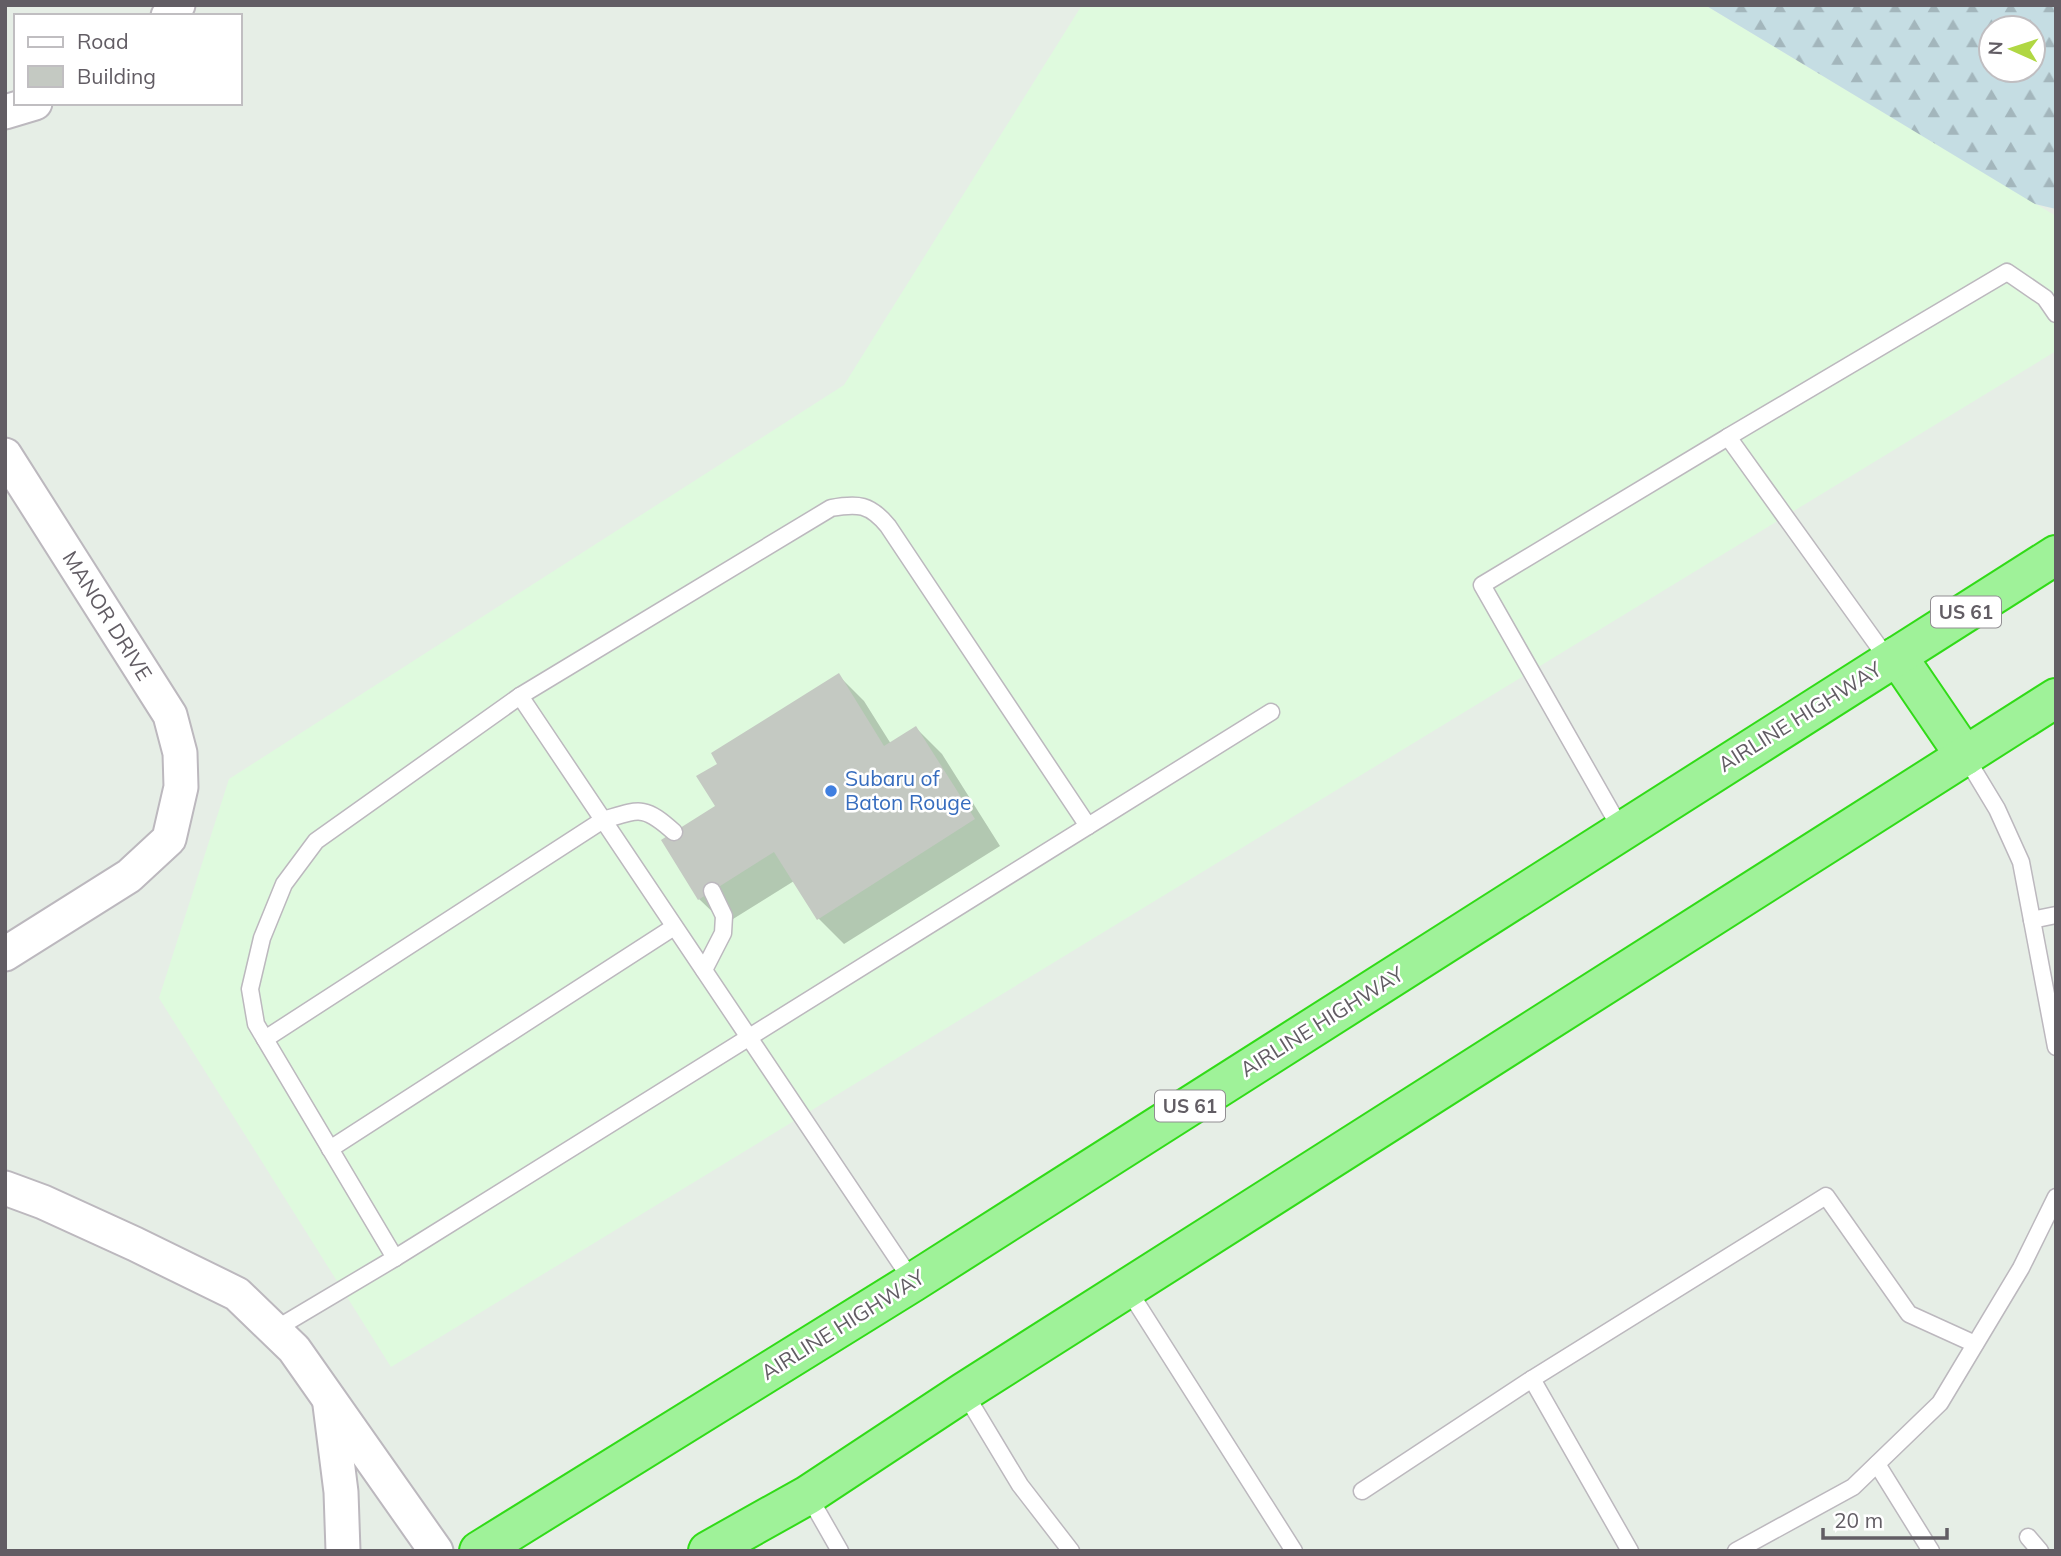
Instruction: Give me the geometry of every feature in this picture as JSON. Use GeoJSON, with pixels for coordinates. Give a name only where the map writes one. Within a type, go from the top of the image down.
{"type":"FeatureCollection","features":[{"type":"Feature","properties":{"kind":"highway","name":"AIRLINE HIGHWAY"},"geometry":{"type":"LineString","coordinates":[[479,1551],[913,1282],[2056,555]]}},
{"type":"Feature","properties":{"kind":"highway"},"geometry":{"type":"LineString","coordinates":[[1893,658],[1965,756]]}},
{"type":"Feature","properties":{"kind":"highway"},"geometry":{"type":"LineString","coordinates":[[708,1551],[808,1495],[964,1392],[2056,698]]}},
{"type":"Feature","properties":{"kind":"street"},"geometry":{"type":"LineString","coordinates":[[5,111],[28,105]]}},
{"type":"Feature","properties":{"kind":"street","name":"MANOR DRIVE"},"geometry":{"type":"LineString","coordinates":[[5,455],[170,715],[180,753],[181,787],[169,839],[129,876],[5,954]]}},
{"type":"Feature","properties":{"kind":"street"},"geometry":{"type":"LineString","coordinates":[[5,1188],[43,1202],[124,1239],[237,1294],[294,1349],[436,1551]]}},
{"type":"Feature","properties":{"kind":"street"},"geometry":{"type":"LineString","coordinates":[[330,1399],[341,1492],[343,1551]]}},
{"type":"Feature","properties":{"kind":"lane"},"geometry":{"type":"LineString","coordinates":[[1622,831],[1482,585],[2007,272],[2045,299],[2056,314]]}},
{"type":"Feature","properties":{"kind":"lane"},"geometry":{"type":"LineString","coordinates":[[1728,438],[1893,658]]}},
{"type":"Feature","properties":{"kind":"lane"},"geometry":{"type":"LineString","coordinates":[[395,1258],[256,1024],[250,989],[262,937],[284,884],[316,841],[520,696],[831,508],[852,504],[875,510],[888,526],[1088,827]]}},
{"type":"Feature","properties":{"kind":"lane"},"geometry":{"type":"LineString","coordinates":[[520,696],[913,1282]]}},
{"type":"Feature","properties":{"kind":"lane"},"geometry":{"type":"LineString","coordinates":[[274,1330],[395,1258],[1271,712]]}},
{"type":"Feature","properties":{"kind":"lane"},"geometry":{"type":"LineString","coordinates":[[1965,756],[1997,808],[2021,862],[2056,1047]]}},
{"type":"Feature","properties":{"kind":"lane"},"geometry":{"type":"LineString","coordinates":[[265,1039],[603,820],[636,811],[654,814],[674,832]]}},
{"type":"Feature","properties":{"kind":"lane"},"geometry":{"type":"LineString","coordinates":[[704,970],[723,933],[724,916],[712,891]]}},
{"type":"Feature","properties":{"kind":"lane"},"geometry":{"type":"LineString","coordinates":[[2032,920],[2056,915]]}},
{"type":"Feature","properties":{"kind":"lane"},"geometry":{"type":"LineString","coordinates":[[330,1149],[674,927]]}},
{"type":"Feature","properties":{"kind":"lane"},"geometry":{"type":"LineString","coordinates":[[1362,1491],[1532,1379],[1826,1196],[1909,1314],[1975,1344]]}},
{"type":"Feature","properties":{"kind":"lane"},"geometry":{"type":"LineString","coordinates":[[1736,1551],[1758,1546],[1853,1487],[1940,1403],[2021,1268],[2056,1197]]}},
{"type":"Feature","properties":{"kind":"lane"},"geometry":{"type":"LineString","coordinates":[[1127,1288],[1294,1551]]}},
{"type":"Feature","properties":{"kind":"lane"},"geometry":{"type":"LineString","coordinates":[[1532,1379],[1629,1551]]}},
{"type":"Feature","properties":{"kind":"lane"},"geometry":{"type":"LineString","coordinates":[[964,1392],[1020,1485],[1071,1551]]}},
{"type":"Feature","properties":{"kind":"lane"},"geometry":{"type":"LineString","coordinates":[[1877,1464],[1931,1551]]}},
{"type":"Feature","properties":{"kind":"lane"},"geometry":{"type":"LineString","coordinates":[[808,1495],[840,1551]]}},
{"type":"Feature","properties":{"kind":"lane"},"geometry":{"type":"LineString","coordinates":[[2028,1537],[2040,1551]]}},
{"type":"Feature","properties":{"kind":"shaded area"},"geometry":{"type":"Polygon","coordinates":[[[1082,5],[1705,5],[2056,216],[2056,351],[391,1367],[159,998],[229,779],[844,385],[1082,5]]]}},
{"type":"Feature","properties":{"kind":"green space"},"geometry":{"type":"Polygon","coordinates":[[[1705,5],[2056,5],[2056,209],[2035,204],[1705,5]]]}},
{"type":"Feature","properties":{"kind":"building","name":"Subaru of Baton Rouge"},"geometry":{"type":"Polygon","coordinates":[[[839,673],[884,746],[916,726],[975,819],[817,920],[774,852],[698,900],[661,840],[715,806],[696,776],[717,764],[711,753],[839,673]]]}},
{"type":"Feature","properties":{"kind":"place","name":"Subaru of Baton Rouge"},"geometry":{"type":"Point","coordinates":[831,791]}}]}
